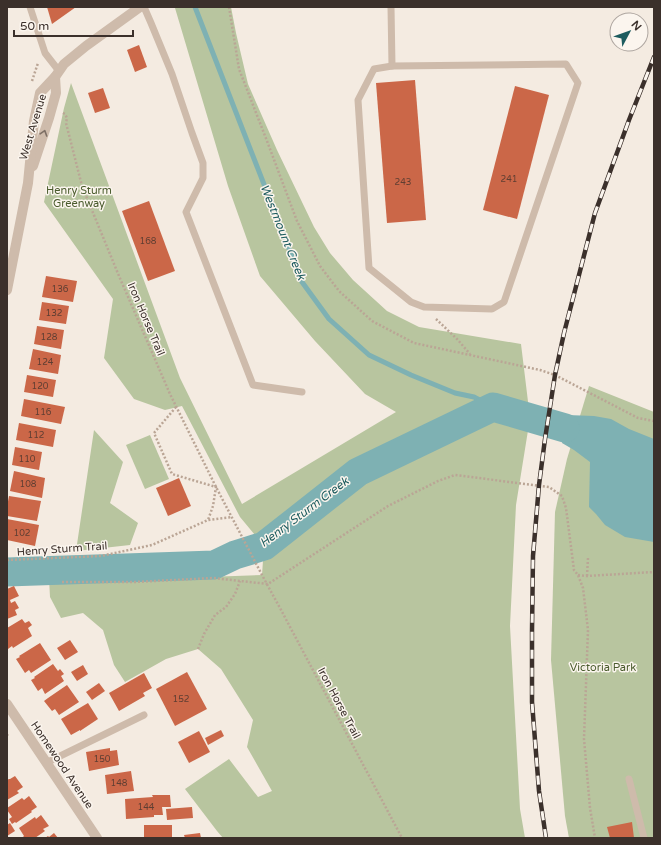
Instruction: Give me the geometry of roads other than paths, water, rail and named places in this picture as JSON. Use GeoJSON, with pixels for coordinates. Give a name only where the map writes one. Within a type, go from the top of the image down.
{"type":"FeatureCollection","features":[{"type":"Feature","properties":{"kind":"street","name":"West Avenue"},"geometry":{"type":"LineString","coordinates":[[7,290],[28,184],[34,121],[40,93],[64,64],[140,7]]}},
{"type":"Feature","properties":{"kind":"street","name":"West Avenue"},"geometry":{"type":"LineString","coordinates":[[28,184],[56,93],[57,74]]}},
{"type":"Feature","properties":{"kind":"street","name":"Homewood Avenue"},"geometry":{"type":"LineString","coordinates":[[7,704],[97,838]]}},
{"type":"Feature","properties":{"kind":"lane"},"geometry":{"type":"LineString","coordinates":[[30,7],[45,53],[57,74]]}},
{"type":"Feature","properties":{"kind":"lane"},"geometry":{"type":"LineString","coordinates":[[144,7],[172,74],[203,163],[203,178],[186,212],[252,385],[302,392]]}},
{"type":"Feature","properties":{"kind":"lane"},"geometry":{"type":"LineString","coordinates":[[391,7],[392,66]]}},
{"type":"Feature","properties":{"kind":"lane"},"geometry":{"type":"LineString","coordinates":[[566,64],[578,83],[504,302],[492,309],[424,307],[412,302],[369,268],[358,100],[374,69],[392,66],[566,64]]}},
{"type":"Feature","properties":{"kind":"lane"},"geometry":{"type":"LineString","coordinates":[[46,764],[144,715]]}},
{"type":"Feature","properties":{"kind":"lane"},"geometry":{"type":"LineString","coordinates":[[628,779],[644,838]]}},
{"type":"Feature","properties":{"kind":"water"},"geometry":{"type":"Polygon","coordinates":[[[567,415],[594,416],[611,419],[629,429],[654,439],[654,542],[625,537],[605,525],[589,507],[590,462],[562,443],[567,415]]]}},
{"type":"Feature","properties":{"kind":"waterway","name":"Westmount Creek"},"geometry":{"type":"LineString","coordinates":[[195,7],[302,282],[329,319],[369,355],[411,375],[455,393],[474,397],[493,407]]}},
{"type":"Feature","properties":{"kind":"waterway","name":"Henry Sturm Creek"},"geometry":{"type":"LineString","coordinates":[[7,572],[214,565],[235,555],[264,546],[358,472],[493,407],[565,428]]}},
{"type":"Feature","properties":{"kind":"railway"},"geometry":{"type":"LineString","coordinates":[[546,838],[539,791],[532,702],[533,556],[539,485],[545,439],[555,375],[564,333],[595,213],[654,57]]}},
{"type":"Feature","properties":{"kind":"park label","name":"Henry Sturm Greenway"},"geometry":{"type":"Point","coordinates":[79,196]}},
{"type":"Feature","properties":{"kind":"park label","name":"Victoria Park"},"geometry":{"type":"Point","coordinates":[603,667]}}]}
